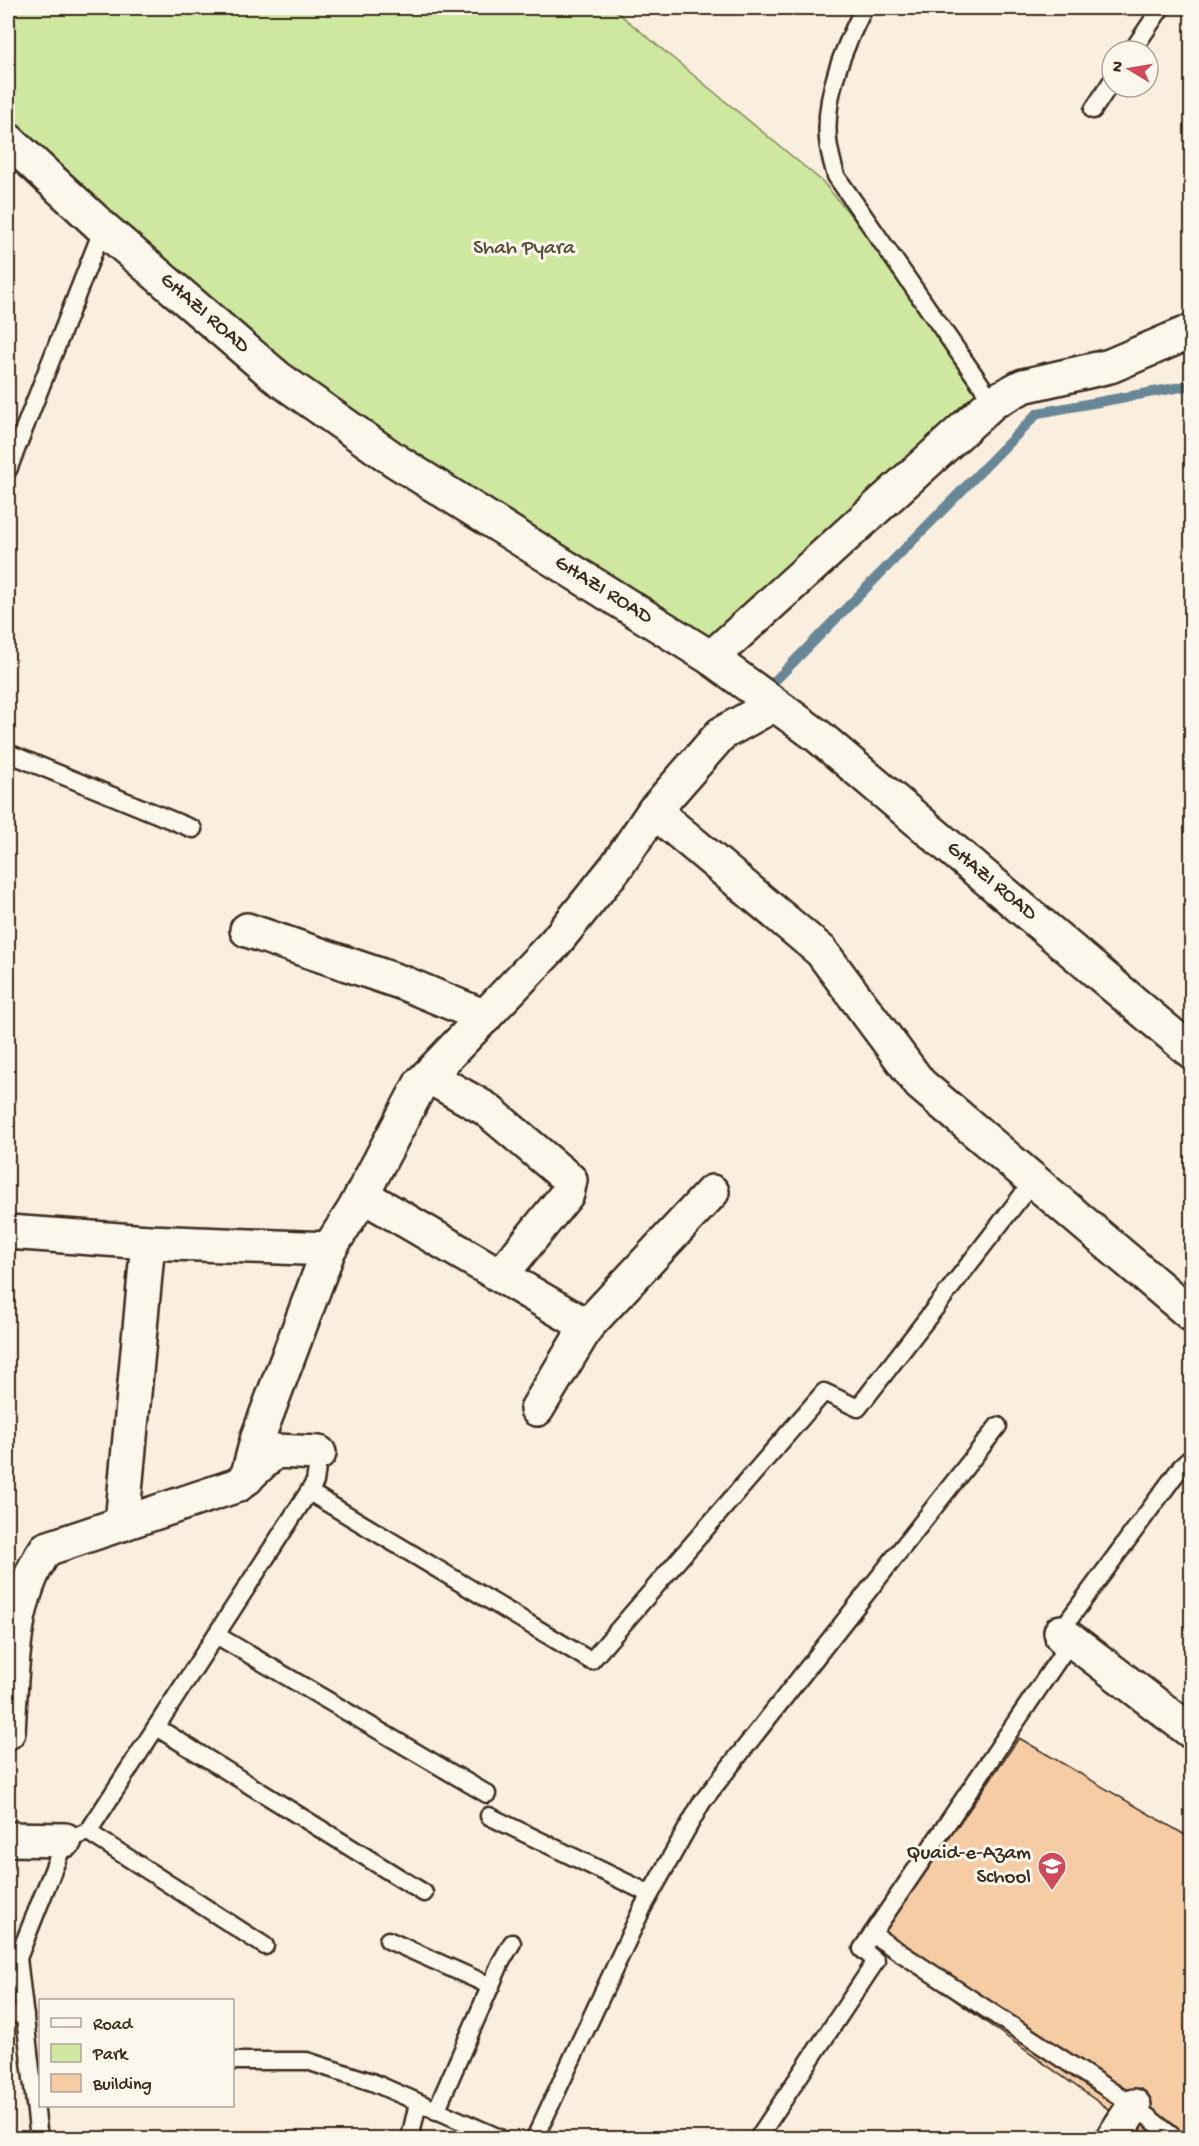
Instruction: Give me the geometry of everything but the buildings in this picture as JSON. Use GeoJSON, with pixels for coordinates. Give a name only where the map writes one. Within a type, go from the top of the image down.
{"type":"FeatureCollection","features":[{"type":"Feature","properties":{"kind":"street","name":"GHAZI ROAD"},"geometry":{"type":"LineString","coordinates":[[8,140],[103,228],[278,378],[396,461],[711,658],[818,736],[1191,1052]]}},
{"type":"Feature","properties":{"kind":"street"},"geometry":{"type":"LineString","coordinates":[[711,658],[993,402],[1023,386],[1110,366],[1191,331]]}},
{"type":"Feature","properties":{"kind":"street"},"geometry":{"type":"LineString","coordinates":[[247,1478],[258,1437],[329,1249],[362,1195],[421,1083],[561,935],[616,867],[654,811],[721,734],[764,698]]}},
{"type":"Feature","properties":{"kind":"street"},"geometry":{"type":"LineString","coordinates":[[654,811],[821,951],[920,1084],[1191,1315]]}},
{"type":"Feature","properties":{"kind":"street"},"geometry":{"type":"LineString","coordinates":[[247,930],[406,984],[485,1017]]}},
{"type":"Feature","properties":{"kind":"street"},"geometry":{"type":"LineString","coordinates":[[428,1076],[486,1109],[570,1180],[567,1194],[501,1275]]}},
{"type":"Feature","properties":{"kind":"street"},"geometry":{"type":"LineString","coordinates":[[537,1409],[587,1326],[712,1192]]}},
{"type":"Feature","properties":{"kind":"street"},"geometry":{"type":"LineString","coordinates":[[362,1195],[587,1326]]}},
{"type":"Feature","properties":{"kind":"street"},"geometry":{"type":"LineString","coordinates":[[8,1232],[148,1242],[329,1249]]}},
{"type":"Feature","properties":{"kind":"street"},"geometry":{"type":"LineString","coordinates":[[122,1524],[148,1242]]}},
{"type":"Feature","properties":{"kind":"street"},"geometry":{"type":"LineString","coordinates":[[8,1732],[15,1606],[32,1569],[46,1549],[238,1485],[275,1450],[287,1449],[319,1453]]}},
{"type":"Feature","properties":{"kind":"street"},"geometry":{"type":"LineString","coordinates":[[1061,1632],[1191,1731]]}},
{"type":"Feature","properties":{"kind":"street"},"geometry":{"type":"LineString","coordinates":[[8,1839],[77,1836]]}},
{"type":"Feature","properties":{"kind":"street"},"geometry":{"type":"LineString","coordinates":[[1113,2139],[1134,2106]]}},
{"type":"Feature","properties":{"kind":"lane"},"geometry":{"type":"LineString","coordinates":[[864,8],[843,51],[830,98],[828,140],[836,176],[993,402]]}},
{"type":"Feature","properties":{"kind":"lane"},"geometry":{"type":"LineString","coordinates":[[1140,39],[1161,8]]}},
{"type":"Feature","properties":{"kind":"lane"},"geometry":{"type":"LineString","coordinates":[[1093,110],[1100,99]]}},
{"type":"Feature","properties":{"kind":"lane"},"geometry":{"type":"LineString","coordinates":[[8,470],[103,228]]}},
{"type":"Feature","properties":{"kind":"lane"},"geometry":{"type":"LineString","coordinates":[[8,753],[193,830]]}},
{"type":"Feature","properties":{"kind":"lane"},"geometry":{"type":"LineString","coordinates":[[309,1492],[591,1661],[824,1392],[858,1408],[1034,1180]]}},
{"type":"Feature","properties":{"kind":"lane"},"geometry":{"type":"LineString","coordinates":[[535,2139],[650,1894],[702,1802],[998,1426]]}},
{"type":"Feature","properties":{"kind":"lane"},"geometry":{"type":"LineString","coordinates":[[39,2139],[35,2063],[25,2015],[18,1958],[77,1836],[156,1727],[309,1492],[315,1482],[319,1453]]}},
{"type":"Feature","properties":{"kind":"lane"},"geometry":{"type":"LineString","coordinates":[[758,2139],[876,1961],[862,1949],[1064,1651],[1054,1640],[1181,1467],[1191,1457]]}},
{"type":"Feature","properties":{"kind":"lane"},"geometry":{"type":"LineString","coordinates":[[216,1635],[487,1794]]}},
{"type":"Feature","properties":{"kind":"lane"},"geometry":{"type":"LineString","coordinates":[[156,1727],[424,1893]]}},
{"type":"Feature","properties":{"kind":"lane"},"geometry":{"type":"LineString","coordinates":[[489,1816],[650,1894]]}},
{"type":"Feature","properties":{"kind":"lane"},"geometry":{"type":"LineString","coordinates":[[77,1836],[265,1947]]}},
{"type":"Feature","properties":{"kind":"lane"},"geometry":{"type":"LineString","coordinates":[[872,1934],[1134,2106],[1175,2139]]}},
{"type":"Feature","properties":{"kind":"lane"},"geometry":{"type":"LineString","coordinates":[[388,1940],[490,1986]]}},
{"type":"Feature","properties":{"kind":"lane"},"geometry":{"type":"LineString","coordinates":[[436,2111],[490,1986],[512,1943]]}},
{"type":"Feature","properties":{"kind":"lane"},"geometry":{"type":"LineString","coordinates":[[8,2014],[25,2015]]}},
{"type":"Feature","properties":{"kind":"lane"},"geometry":{"type":"LineString","coordinates":[[234,2061],[307,2061],[372,2082],[500,2139]]}},
{"type":"Feature","properties":{"kind":"lane"},"geometry":{"type":"LineString","coordinates":[[410,2139],[418,2103]]}},
{"type":"Feature","properties":{"kind":"green space","name":"Shah Pyara"},"geometry":{"type":"Polygon","coordinates":[[[8,8],[612,8],[822,181],[992,384],[711,658],[278,378],[8,137],[8,8]]]}},
{"type":"Feature","properties":{"kind":"waterway"},"geometry":{"type":"LineString","coordinates":[[764,692],[1038,413],[1192,385]]}},
{"type":"Feature","properties":{"kind":"place","name":"Quaid-e-Azam School"},"geometry":{"type":"Point","coordinates":[1052,1892]}}]}
